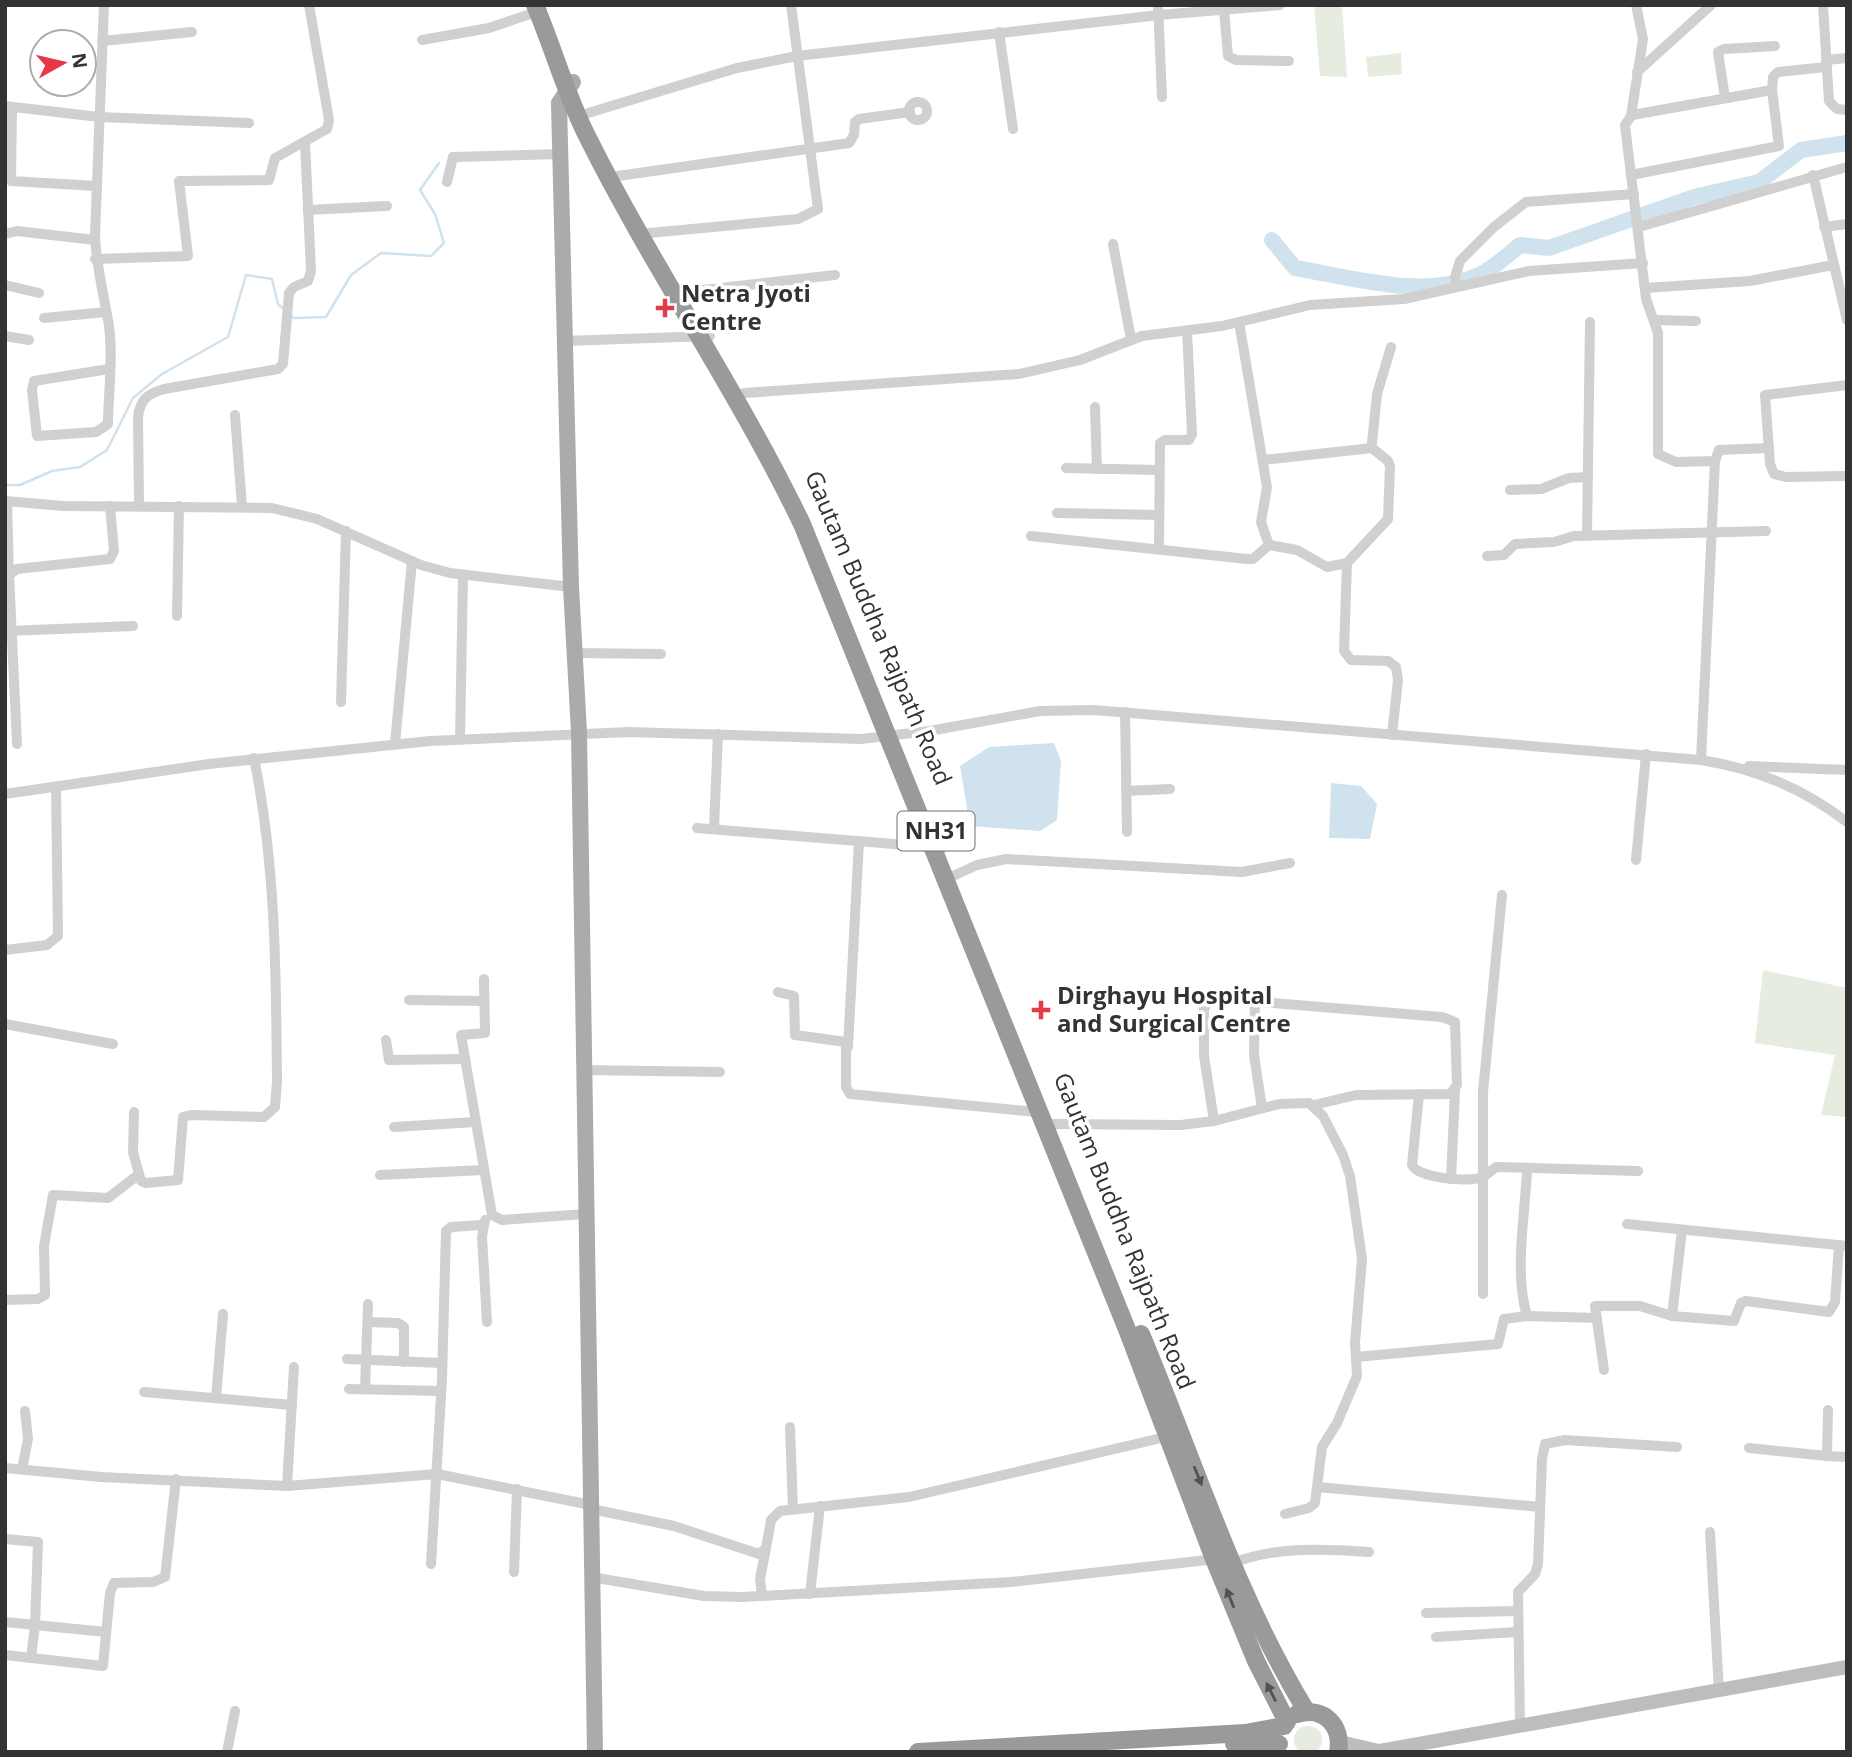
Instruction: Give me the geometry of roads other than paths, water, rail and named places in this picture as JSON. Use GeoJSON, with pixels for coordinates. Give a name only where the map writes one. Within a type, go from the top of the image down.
{"type":"FeatureCollection","features":[{"type":"Feature","properties":{"kind":"highway","name":"Gautam Buddha Rajpath Road"},"geometry":{"type":"LineString","coordinates":[[540,8],[569,87],[588,113],[649,233],[686,292],[706,336],[744,393],[800,499],[937,848],[953,876],[1054,1124],[1174,1435],[1226,1559],[1286,1678],[1307,1712]]}},
{"type":"Feature","properties":{"kind":"highway","name":"NH31"},"geometry":{"type":"LineString","coordinates":[[569,87],[632,220],[706,336],[802,524],[894,736]]}},
{"type":"Feature","properties":{"kind":"highway","name":"NH31"},"geometry":{"type":"LineString","coordinates":[[937,848],[1037,1112],[1174,1435]]}},
{"type":"Feature","properties":{"kind":"highway","name":"NH31"},"geometry":{"type":"LineString","coordinates":[[1226,1559],[1256,1661],[1285,1724]]}},
{"type":"Feature","properties":{"kind":"highway","name":"NH31"},"geometry":{"type":"LineString","coordinates":[[1307,1712],[1328,1718],[1338,1732],[1339,1747]]}},
{"type":"Feature","properties":{"kind":"highway"},"geometry":{"type":"LineString","coordinates":[[918,1752],[1245,1734],[1285,1724],[1307,1712]]}},
{"type":"Feature","properties":{"kind":"highway"},"geometry":{"type":"LineString","coordinates":[[1078,1752],[1140,1746],[1280,1748],[1285,1724]]}},
{"type":"Feature","properties":{"kind":"main road"},"geometry":{"type":"LineString","coordinates":[[569,87],[559,103],[571,587],[579,732],[595,1752]]}},
{"type":"Feature","properties":{"kind":"street"},"geometry":{"type":"LineString","coordinates":[[104,5],[95,259],[106,312],[109,369],[108,419],[105,428],[37,436],[32,390],[34,380],[109,369]]}},
{"type":"Feature","properties":{"kind":"street"},"geometry":{"type":"LineString","coordinates":[[95,259],[188,256],[178,181],[269,180],[275,158],[304,143],[329,125],[309,5]]}},
{"type":"Feature","properties":{"kind":"street"},"geometry":{"type":"LineString","coordinates":[[649,233],[798,219],[813,214],[819,202],[808,150],[791,5]]}},
{"type":"Feature","properties":{"kind":"street"},"geometry":{"type":"LineString","coordinates":[[588,113],[737,68],[797,56],[1159,10],[1280,5]]}},
{"type":"Feature","properties":{"kind":"street"},"geometry":{"type":"LineString","coordinates":[[1636,5],[1643,31],[1631,116],[1625,125],[1647,305],[1654,320],[1658,343],[1658,454],[1676,462],[1715,461]]}},
{"type":"Feature","properties":{"kind":"street"},"geometry":{"type":"LineString","coordinates":[[1636,72],[1711,5]]}},
{"type":"Feature","properties":{"kind":"street"},"geometry":{"type":"LineString","coordinates":[[1823,5],[1829,101],[1837,109],[1847,110]]}},
{"type":"Feature","properties":{"kind":"street"},"geometry":{"type":"LineString","coordinates":[[422,40],[489,28],[540,8]]}},
{"type":"Feature","properties":{"kind":"street"},"geometry":{"type":"LineString","coordinates":[[1219,9],[1228,56],[1236,60],[1289,61]]}},
{"type":"Feature","properties":{"kind":"street"},"geometry":{"type":"LineString","coordinates":[[1159,10],[1162,97]]}},
{"type":"Feature","properties":{"kind":"street"},"geometry":{"type":"LineString","coordinates":[[102,41],[192,32]]}},
{"type":"Feature","properties":{"kind":"street"},"geometry":{"type":"LineString","coordinates":[[999,32],[1013,129]]}},
{"type":"Feature","properties":{"kind":"street"},"geometry":{"type":"LineString","coordinates":[[1725,99],[1718,52],[1775,46]]}},
{"type":"Feature","properties":{"kind":"street"},"geometry":{"type":"LineString","coordinates":[[1631,175],[1779,146],[1772,90],[1773,77],[1778,72],[1847,58]]}},
{"type":"Feature","properties":{"kind":"street"},"geometry":{"type":"LineString","coordinates":[[1631,116],[1772,90]]}},
{"type":"Feature","properties":{"kind":"street"},"geometry":{"type":"LineString","coordinates":[[97,186],[11,181],[8,107],[99,117],[249,123]]}},
{"type":"Feature","properties":{"kind":"street"},"geometry":{"type":"LineString","coordinates":[[618,176],[849,142],[854,135],[855,122],[859,119],[910,111]]}},
{"type":"Feature","properties":{"kind":"street"},"geometry":{"type":"LineString","coordinates":[[139,506],[138,417],[143,400],[164,389],[281,367],[284,359],[285,317],[291,289],[308,281],[311,275],[304,143]]}},
{"type":"Feature","properties":{"kind":"street"},"geometry":{"type":"LineString","coordinates":[[447,182],[453,157],[560,154]]}},
{"type":"Feature","properties":{"kind":"street"},"geometry":{"type":"LineString","coordinates":[[1639,225],[1847,167]]}},
{"type":"Feature","properties":{"kind":"street"},"geometry":{"type":"LineString","coordinates":[[1813,175],[1847,320]]}},
{"type":"Feature","properties":{"kind":"street"},"geometry":{"type":"LineString","coordinates":[[1456,282],[1460,261],[1494,227],[1527,202],[1634,194]]}},
{"type":"Feature","properties":{"kind":"street"},"geometry":{"type":"LineString","coordinates":[[308,210],[387,206]]}},
{"type":"Feature","properties":{"kind":"street"},"geometry":{"type":"LineString","coordinates":[[1824,227],[1847,223]]}},
{"type":"Feature","properties":{"kind":"street"},"geometry":{"type":"LineString","coordinates":[[5,233],[16,231],[95,240]]}},
{"type":"Feature","properties":{"kind":"street"},"geometry":{"type":"LineString","coordinates":[[1113,244],[1131,339]]}},
{"type":"Feature","properties":{"kind":"street"},"geometry":{"type":"LineString","coordinates":[[744,393],[1019,374],[1080,360],[1131,339],[1239,322],[1310,305],[1404,299],[1456,282],[1529,271],[1643,263]]}},
{"type":"Feature","properties":{"kind":"street"},"geometry":{"type":"LineString","coordinates":[[1645,288],[1750,281],[1833,265]]}},
{"type":"Feature","properties":{"kind":"street"},"geometry":{"type":"LineString","coordinates":[[686,292],[835,275]]}},
{"type":"Feature","properties":{"kind":"street"},"geometry":{"type":"LineString","coordinates":[[5,285],[39,293]]}},
{"type":"Feature","properties":{"kind":"street"},"geometry":{"type":"LineString","coordinates":[[44,318],[106,312]]}},
{"type":"Feature","properties":{"kind":"street"},"geometry":{"type":"LineString","coordinates":[[1654,320],[1696,320]]}},
{"type":"Feature","properties":{"kind":"street"},"geometry":{"type":"LineString","coordinates":[[1239,322],[1254,422],[1264,460],[1267,487],[1261,522],[1269,545]]}},
{"type":"Feature","properties":{"kind":"street"},"geometry":{"type":"LineString","coordinates":[[1587,535],[1590,322]]}},
{"type":"Feature","properties":{"kind":"street"},"geometry":{"type":"LineString","coordinates":[[1159,550],[1161,441],[1189,440],[1192,435],[1186,331]]}},
{"type":"Feature","properties":{"kind":"street"},"geometry":{"type":"LineString","coordinates":[[5,336],[29,340]]}},
{"type":"Feature","properties":{"kind":"street"},"geometry":{"type":"LineString","coordinates":[[564,341],[706,336]]}},
{"type":"Feature","properties":{"kind":"street"},"geometry":{"type":"LineString","coordinates":[[1372,448],[1377,394],[1391,347]]}},
{"type":"Feature","properties":{"kind":"street"},"geometry":{"type":"LineString","coordinates":[[1845,476],[1779,477],[1772,471],[1765,394],[1847,386]]}},
{"type":"Feature","properties":{"kind":"street"},"geometry":{"type":"LineString","coordinates":[[1095,407],[1097,469]]}},
{"type":"Feature","properties":{"kind":"street"},"geometry":{"type":"LineString","coordinates":[[234,415],[242,507]]}},
{"type":"Feature","properties":{"kind":"street"},"geometry":{"type":"LineString","coordinates":[[1264,460],[1372,448],[1388,461],[1390,466],[1388,519],[1347,563],[1327,568],[1297,551],[1269,545]]}},
{"type":"Feature","properties":{"kind":"street"},"geometry":{"type":"LineString","coordinates":[[1702,760],[1715,461],[1719,450],[1769,448]]}},
{"type":"Feature","properties":{"kind":"street"},"geometry":{"type":"LineString","coordinates":[[1066,468],[1160,470]]}},
{"type":"Feature","properties":{"kind":"street"},"geometry":{"type":"LineString","coordinates":[[1510,490],[1541,489],[1569,478],[1588,477]]}},
{"type":"Feature","properties":{"kind":"street"},"geometry":{"type":"LineString","coordinates":[[17,744],[8,631],[6,501],[64,506],[242,507],[294,512],[346,531],[412,561],[463,576],[571,587]]}},
{"type":"Feature","properties":{"kind":"street"},"geometry":{"type":"LineString","coordinates":[[9,575],[18,569],[110,559],[114,551],[110,506]]}},
{"type":"Feature","properties":{"kind":"street"},"geometry":{"type":"LineString","coordinates":[[177,616],[179,506]]}},
{"type":"Feature","properties":{"kind":"street"},"geometry":{"type":"LineString","coordinates":[[1057,513],[1159,515]]}},
{"type":"Feature","properties":{"kind":"street"},"geometry":{"type":"LineString","coordinates":[[341,702],[346,531]]}},
{"type":"Feature","properties":{"kind":"street"},"geometry":{"type":"LineString","coordinates":[[1487,556],[1504,555],[1515,544],[1587,535],[1766,531]]}},
{"type":"Feature","properties":{"kind":"street"},"geometry":{"type":"LineString","coordinates":[[1031,536],[1247,559],[1253,559],[1269,545]]}},
{"type":"Feature","properties":{"kind":"street"},"geometry":{"type":"LineString","coordinates":[[394,744],[412,561]]}},
{"type":"Feature","properties":{"kind":"street"},"geometry":{"type":"LineString","coordinates":[[1347,563],[1344,651],[1351,660],[1388,661],[1396,667],[1398,680],[1392,735]]}},
{"type":"Feature","properties":{"kind":"street"},"geometry":{"type":"LineString","coordinates":[[460,739],[463,576]]}},
{"type":"Feature","properties":{"kind":"street"},"geometry":{"type":"LineString","coordinates":[[8,631],[133,626]]}},
{"type":"Feature","properties":{"kind":"street"},"geometry":{"type":"LineString","coordinates":[[575,653],[661,654]]}},
{"type":"Feature","properties":{"kind":"street"},"geometry":{"type":"LineString","coordinates":[[5,794],[254,758],[394,744],[579,732],[894,736],[1040,711],[1125,712],[1646,754],[1734,765],[1847,770]]}},
{"type":"Feature","properties":{"kind":"street"},"geometry":{"type":"LineString","coordinates":[[1125,712],[1126,832]]}},
{"type":"Feature","properties":{"kind":"street"},"geometry":{"type":"LineString","coordinates":[[714,829],[718,734]]}},
{"type":"Feature","properties":{"kind":"street"},"geometry":{"type":"LineString","coordinates":[[1636,860],[1646,754]]}},
{"type":"Feature","properties":{"kind":"street"},"geometry":{"type":"LineString","coordinates":[[134,1112],[133,1152],[138,1175],[146,1183],[178,1180],[181,1121],[187,1115],[264,1117],[275,1107],[278,1082],[275,935],[269,851],[254,758]]}},
{"type":"Feature","properties":{"kind":"street"},"geometry":{"type":"LineString","coordinates":[[1734,765],[1803,792],[1847,821]]}},
{"type":"Feature","properties":{"kind":"street"},"geometry":{"type":"LineString","coordinates":[[5,950],[47,945],[58,936],[56,788]]}},
{"type":"Feature","properties":{"kind":"street"},"geometry":{"type":"LineString","coordinates":[[1126,791],[1170,789]]}},
{"type":"Feature","properties":{"kind":"street"},"geometry":{"type":"LineString","coordinates":[[697,828],[937,848]]}},
{"type":"Feature","properties":{"kind":"street"},"geometry":{"type":"LineString","coordinates":[[859,841],[846,1087],[850,1094],[1037,1112]]}},
{"type":"Feature","properties":{"kind":"street"},"geometry":{"type":"LineString","coordinates":[[953,876],[977,865],[1006,859],[1242,872],[1290,863]]}},
{"type":"Feature","properties":{"kind":"street"},"geometry":{"type":"LineString","coordinates":[[1483,1294],[1483,1091],[1503,895]]}},
{"type":"Feature","properties":{"kind":"street"},"geometry":{"type":"LineString","coordinates":[[484,979],[485,1033],[461,1035],[490,1209],[495,1218]]}},
{"type":"Feature","properties":{"kind":"street"},"geometry":{"type":"LineString","coordinates":[[778,992],[794,996],[795,1035],[842,1040],[848,1047]]}},
{"type":"Feature","properties":{"kind":"street"},"geometry":{"type":"LineString","coordinates":[[1214,1121],[1204,1056],[1206,1003],[1217,999],[1451,1018],[1457,1027],[1451,1179]]}},
{"type":"Feature","properties":{"kind":"street"},"geometry":{"type":"LineString","coordinates":[[409,1000],[484,1001]]}},
{"type":"Feature","properties":{"kind":"street"},"geometry":{"type":"LineString","coordinates":[[1255,1002],[1254,1055],[1262,1108]]}},
{"type":"Feature","properties":{"kind":"street"},"geometry":{"type":"LineString","coordinates":[[5,1024],[113,1044]]}},
{"type":"Feature","properties":{"kind":"street"},"geometry":{"type":"LineString","coordinates":[[386,1040],[389,1060],[465,1059]]}},
{"type":"Feature","properties":{"kind":"street"},"geometry":{"type":"LineString","coordinates":[[583,1070],[720,1072]]}},
{"type":"Feature","properties":{"kind":"street"},"geometry":{"type":"LineString","coordinates":[[1054,1124],[1181,1125],[1214,1121],[1262,1108],[1303,1102],[1314,1105],[1356,1095],[1450,1094],[1455,1091]]}},
{"type":"Feature","properties":{"kind":"street"},"geometry":{"type":"LineString","coordinates":[[1419,1094],[1412,1168],[1451,1179],[1482,1177],[1496,1167],[1527,1170],[1638,1171]]}},
{"type":"Feature","properties":{"kind":"street"},"geometry":{"type":"LineString","coordinates":[[1285,1514],[1312,1506],[1322,1447],[1337,1423],[1355,1382],[1363,1259],[1358,1223],[1343,1155],[1323,1116],[1314,1105]]}},
{"type":"Feature","properties":{"kind":"street"},"geometry":{"type":"LineString","coordinates":[[394,1127],[475,1122]]}},
{"type":"Feature","properties":{"kind":"street"},"geometry":{"type":"LineString","coordinates":[[380,1175],[483,1170]]}},
{"type":"Feature","properties":{"kind":"street"},"geometry":{"type":"LineString","coordinates":[[1527,1170],[1520,1270],[1521,1297],[1527,1316]]}},
{"type":"Feature","properties":{"kind":"street"},"geometry":{"type":"LineString","coordinates":[[5,1300],[38,1299],[45,1295],[44,1246],[52,1195],[108,1198],[138,1175]]}},
{"type":"Feature","properties":{"kind":"street"},"geometry":{"type":"LineString","coordinates":[[487,1322],[482,1225],[485,1220],[585,1213]]}},
{"type":"Feature","properties":{"kind":"street"},"geometry":{"type":"LineString","coordinates":[[1604,1370],[1595,1306],[1640,1306],[1672,1316],[1734,1321],[1741,1303],[1746,1301],[1829,1312],[1835,1302],[1843,1245],[1627,1224]]}},
{"type":"Feature","properties":{"kind":"street"},"geometry":{"type":"LineString","coordinates":[[431,1563],[441,1391],[446,1231],[451,1227],[482,1225]]}},
{"type":"Feature","properties":{"kind":"street"},"geometry":{"type":"LineString","coordinates":[[1672,1316],[1682,1230]]}},
{"type":"Feature","properties":{"kind":"street"},"geometry":{"type":"LineString","coordinates":[[365,1390],[368,1304]]}},
{"type":"Feature","properties":{"kind":"street"},"geometry":{"type":"LineString","coordinates":[[216,1398],[223,1314]]}},
{"type":"Feature","properties":{"kind":"street"},"geometry":{"type":"LineString","coordinates":[[1356,1357],[1498,1345],[1504,1319],[1527,1316],[1597,1318]]}},
{"type":"Feature","properties":{"kind":"street"},"geometry":{"type":"LineString","coordinates":[[368,1322],[398,1323],[404,1327],[404,1362]]}},
{"type":"Feature","properties":{"kind":"street"},"geometry":{"type":"LineString","coordinates":[[347,1359],[442,1363]]}},
{"type":"Feature","properties":{"kind":"street"},"geometry":{"type":"LineString","coordinates":[[287,1486],[294,1367]]}},
{"type":"Feature","properties":{"kind":"street"},"geometry":{"type":"LineString","coordinates":[[349,1389],[441,1391]]}},
{"type":"Feature","properties":{"kind":"street"},"geometry":{"type":"LineString","coordinates":[[144,1392],[292,1405]]}},
{"type":"Feature","properties":{"kind":"street"},"geometry":{"type":"LineString","coordinates":[[1826,1456],[1828,1410]]}},
{"type":"Feature","properties":{"kind":"street"},"geometry":{"type":"LineString","coordinates":[[22,1469],[28,1439],[25,1411]]}},
{"type":"Feature","properties":{"kind":"street"},"geometry":{"type":"LineString","coordinates":[[790,1427],[793,1509]]}},
{"type":"Feature","properties":{"kind":"street"},"geometry":{"type":"LineString","coordinates":[[762,1596],[760,1579],[774,1514],[793,1509],[909,1497],[1174,1435]]}},
{"type":"Feature","properties":{"kind":"street"},"geometry":{"type":"LineString","coordinates":[[1520,1726],[1518,1592],[1535,1574],[1538,1564],[1542,1451],[1550,1441],[1677,1447]]}},
{"type":"Feature","properties":{"kind":"street"},"geometry":{"type":"LineString","coordinates":[[1749,1448],[1847,1457]]}},
{"type":"Feature","properties":{"kind":"street"},"geometry":{"type":"LineString","coordinates":[[5,1468],[101,1477],[287,1486],[437,1474],[517,1489],[674,1526],[754,1553],[766,1548]]}},
{"type":"Feature","properties":{"kind":"street"},"geometry":{"type":"LineString","coordinates":[[5,1656],[103,1666],[110,1593],[114,1583],[153,1582],[166,1577],[176,1479]]}},
{"type":"Feature","properties":{"kind":"street"},"geometry":{"type":"LineString","coordinates":[[1317,1487],[1540,1507]]}},
{"type":"Feature","properties":{"kind":"street"},"geometry":{"type":"LineString","coordinates":[[514,1572],[517,1489]]}},
{"type":"Feature","properties":{"kind":"street"},"geometry":{"type":"LineString","coordinates":[[810,1594],[820,1506]]}},
{"type":"Feature","properties":{"kind":"street"},"geometry":{"type":"LineString","coordinates":[[1710,1532],[1718,1692]]}},
{"type":"Feature","properties":{"kind":"street"},"geometry":{"type":"LineString","coordinates":[[5,1539],[38,1542],[31,1658]]}},
{"type":"Feature","properties":{"kind":"street"},"geometry":{"type":"LineString","coordinates":[[591,1577],[704,1596],[762,1596],[1011,1581],[1226,1559],[1269,1552],[1331,1549],[1369,1552]]}},
{"type":"Feature","properties":{"kind":"street"},"geometry":{"type":"LineString","coordinates":[[1426,1613],[1517,1611]]}},
{"type":"Feature","properties":{"kind":"street"},"geometry":{"type":"LineString","coordinates":[[5,1622],[106,1632]]}},
{"type":"Feature","properties":{"kind":"street"},"geometry":{"type":"LineString","coordinates":[[1436,1637],[1517,1632]]}},
{"type":"Feature","properties":{"kind":"street"},"geometry":{"type":"LineString","coordinates":[[1339,1747],[1377,1751],[1847,1667]]}},
{"type":"Feature","properties":{"kind":"street"},"geometry":{"type":"LineString","coordinates":[[228,1752],[235,1711]]}},
{"type":"Feature","properties":{"kind":"water"},"geometry":{"type":"Polygon","coordinates":[[[1054,743],[1061,761],[1057,820],[1040,831],[970,826],[960,766],[989,747],[1054,743]]]}},
{"type":"Feature","properties":{"kind":"water"},"geometry":{"type":"Polygon","coordinates":[[[1331,783],[1361,786],[1377,804],[1370,839],[1329,838],[1331,783]]]}},
{"type":"Feature","properties":{"kind":"waterway"},"geometry":{"type":"LineString","coordinates":[[1272,240],[1295,268],[1364,281],[1437,286],[1460,282],[1481,274],[1520,245],[1549,248],[1694,197],[1759,182],[1801,150],[1847,143]]}},
{"type":"Feature","properties":{"kind":"waterway"},"geometry":{"type":"LineString","coordinates":[[290,315],[294,318],[326,317],[351,275],[381,253],[431,256],[444,243],[435,214],[420,190],[439,163]]}},
{"type":"Feature","properties":{"kind":"waterway"},"geometry":{"type":"LineString","coordinates":[[5,485],[20,485],[52,471],[80,467],[107,450],[133,398],[162,374],[228,337],[246,275],[272,279],[278,304],[285,310]]}},
{"type":"Feature","properties":{"kind":"place","name":"Netra Jyoti Centre"},"geometry":{"type":"Point","coordinates":[665,308]}},
{"type":"Feature","properties":{"kind":"place","name":"Dirghayu Hospital and Surgical Centre"},"geometry":{"type":"Point","coordinates":[1041,1010]}}]}
